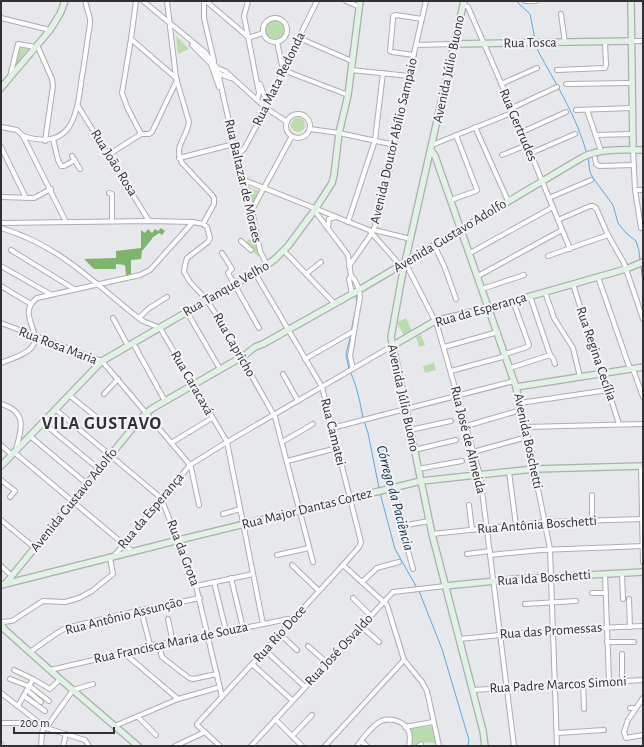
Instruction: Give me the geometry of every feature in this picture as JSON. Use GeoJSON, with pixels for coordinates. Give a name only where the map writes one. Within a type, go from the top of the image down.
{"type":"FeatureCollection","features":[{"type":"Feature","properties":{"kind":"street"},"geometry":{"type":"LineString","coordinates":[[1,88],[50,30],[60,14],[65,1]]}},
{"type":"Feature","properties":{"kind":"street"},"geometry":{"type":"LineString","coordinates":[[23,136],[37,140],[53,139],[69,128],[73,122],[78,106],[90,24],[85,1]]}},
{"type":"Feature","properties":{"kind":"street"},"geometry":{"type":"LineString","coordinates":[[136,1],[122,93],[127,107],[141,134]]}},
{"type":"Feature","properties":{"kind":"street","name":"Rua Baltazar de Moraes"},"geometry":{"type":"LineString","coordinates":[[143,1],[192,41],[213,63],[252,210],[260,251],[267,265]]}},
{"type":"Feature","properties":{"kind":"street"},"geometry":{"type":"LineString","coordinates":[[2,225],[149,220],[193,222],[203,224],[214,204],[214,198],[179,158],[179,148],[188,128],[189,122],[176,79],[167,1]]}},
{"type":"Feature","properties":{"kind":"street"},"geometry":{"type":"LineString","coordinates":[[205,1],[248,37]]}},
{"type":"Feature","properties":{"kind":"street"},"geometry":{"type":"LineString","coordinates":[[205,1],[204,18],[210,40],[213,63]]}},
{"type":"Feature","properties":{"kind":"street"},"geometry":{"type":"LineString","coordinates":[[248,1],[244,16],[248,37],[262,95],[269,102]]}},
{"type":"Feature","properties":{"kind":"street","name":"Rua Mata Redonda"},"geometry":{"type":"LineString","coordinates":[[237,154],[244,150],[266,108],[316,1]]}},
{"type":"Feature","properties":{"kind":"street"},"geometry":{"type":"LineString","coordinates":[[346,1],[360,4]]}},
{"type":"Feature","properties":{"kind":"street","name":"Avenida Doutor Abílio Sampaio"},"geometry":{"type":"LineString","coordinates":[[349,266],[373,232],[395,145],[408,76],[426,1]]}},
{"type":"Feature","properties":{"kind":"street"},"geometry":{"type":"LineString","coordinates":[[526,1],[536,1]]}},
{"type":"Feature","properties":{"kind":"street"},"geometry":{"type":"LineString","coordinates":[[631,1],[635,190],[642,228]]}},
{"type":"Feature","properties":{"kind":"street","name":"Rua Gertrudes"},"geometry":{"type":"LineString","coordinates":[[464,3],[468,7],[513,110],[570,248]]}},
{"type":"Feature","properties":{"kind":"street","name":"Avenida Júlio Buono"},"geometry":{"type":"LineString","coordinates":[[464,3],[411,239],[403,264],[391,331],[392,346],[429,521],[473,690],[485,746]]}},
{"type":"Feature","properties":{"kind":"street","name":"Rua Tanque Velho"},"geometry":{"type":"LineString","coordinates":[[1,466],[102,361],[256,273],[284,251],[294,239],[332,183],[339,133],[348,95],[360,4]]}},
{"type":"Feature","properties":{"kind":"street"},"geometry":{"type":"LineString","coordinates":[[561,14],[565,43]]}},
{"type":"Feature","properties":{"kind":"street"},"geometry":{"type":"LineString","coordinates":[[414,55],[392,52],[390,50],[393,19],[396,15],[422,19]]}},
{"type":"Feature","properties":{"kind":"street"},"geometry":{"type":"LineString","coordinates":[[1,18],[50,30]]}},
{"type":"Feature","properties":{"kind":"street"},"geometry":{"type":"LineString","coordinates":[[280,18],[286,23],[287,31],[284,38],[277,42],[270,41],[263,33],[263,26],[268,19],[280,18]]}},
{"type":"Feature","properties":{"kind":"street"},"geometry":{"type":"LineString","coordinates":[[248,37],[263,33]]}},
{"type":"Feature","properties":{"kind":"street"},"geometry":{"type":"LineString","coordinates":[[299,38],[352,61]]}},
{"type":"Feature","properties":{"kind":"street"},"geometry":{"type":"LineString","coordinates":[[131,40],[176,79]]}},
{"type":"Feature","properties":{"kind":"street"},"geometry":{"type":"LineString","coordinates":[[205,54],[209,48],[210,40]]}},
{"type":"Feature","properties":{"kind":"street","name":"Rua Tosca"},"geometry":{"type":"LineString","coordinates":[[416,45],[643,41]]}},
{"type":"Feature","properties":{"kind":"street"},"geometry":{"type":"LineString","coordinates":[[277,42],[283,70],[348,95]]}},
{"type":"Feature","properties":{"kind":"street"},"geometry":{"type":"LineString","coordinates":[[557,70],[605,68],[605,42]]}},
{"type":"Feature","properties":{"kind":"street"},"geometry":{"type":"LineString","coordinates":[[10,77],[18,44],[36,46]]}},
{"type":"Feature","properties":{"kind":"street"},"geometry":{"type":"LineString","coordinates":[[36,46],[52,79],[53,86],[45,140]]}},
{"type":"Feature","properties":{"kind":"street"},"geometry":{"type":"LineString","coordinates":[[501,84],[537,68]]}},
{"type":"Feature","properties":{"kind":"street"},"geometry":{"type":"LineString","coordinates":[[351,70],[408,76]]}},
{"type":"Feature","properties":{"kind":"street"},"geometry":{"type":"LineString","coordinates":[[216,71],[225,71],[266,108],[287,122]]}},
{"type":"Feature","properties":{"kind":"street"},"geometry":{"type":"LineString","coordinates":[[348,222],[375,140],[383,73]]}},
{"type":"Feature","properties":{"kind":"street"},"geometry":{"type":"LineString","coordinates":[[108,155],[141,134],[149,134],[152,132],[176,79]]}},
{"type":"Feature","properties":{"kind":"street"},"geometry":{"type":"LineString","coordinates":[[566,84],[632,83]]}},
{"type":"Feature","properties":{"kind":"street"},"geometry":{"type":"LineString","coordinates":[[432,148],[456,135],[513,110],[557,87]]}},
{"type":"Feature","properties":{"kind":"street"},"geometry":{"type":"LineString","coordinates":[[257,100],[262,95]]}},
{"type":"Feature","properties":{"kind":"street","name":"Rua João Rosa"},"geometry":{"type":"LineString","coordinates":[[78,106],[149,220]]}},
{"type":"Feature","properties":{"kind":"street"},"geometry":{"type":"LineString","coordinates":[[576,110],[633,108]]}},
{"type":"Feature","properties":{"kind":"street"},"geometry":{"type":"LineString","coordinates":[[587,110],[602,151]]}},
{"type":"Feature","properties":{"kind":"street"},"geometry":{"type":"LineString","coordinates":[[522,132],[566,112]]}},
{"type":"Feature","properties":{"kind":"street"},"geometry":{"type":"LineString","coordinates":[[300,114],[304,115],[309,121],[310,129],[308,133],[302,137],[299,138],[292,136],[287,130],[287,122],[292,116],[300,114]]}},
{"type":"Feature","properties":{"kind":"street"},"geometry":{"type":"LineString","coordinates":[[1,127],[17,130],[23,136],[51,189],[66,222]]}},
{"type":"Feature","properties":{"kind":"street"},"geometry":{"type":"LineString","coordinates":[[475,127],[508,201]]}},
{"type":"Feature","properties":{"kind":"street"},"geometry":{"type":"LineString","coordinates":[[310,129],[339,133],[395,145]]}},
{"type":"Feature","properties":{"kind":"street"},"geometry":{"type":"LineString","coordinates":[[531,154],[575,134]]}},
{"type":"Feature","properties":{"kind":"street"},"geometry":{"type":"LineString","coordinates":[[596,135],[633,134]]}},
{"type":"Feature","properties":{"kind":"street"},"geometry":{"type":"LineString","coordinates":[[451,200],[477,190],[456,135]]}},
{"type":"Feature","properties":{"kind":"street"},"geometry":{"type":"LineString","coordinates":[[252,210],[292,136]]}},
{"type":"Feature","properties":{"kind":"street"},"geometry":{"type":"LineString","coordinates":[[53,139],[59,164],[64,166],[74,158],[80,169]]}},
{"type":"Feature","properties":{"kind":"street"},"geometry":{"type":"LineString","coordinates":[[179,158],[234,144]]}},
{"type":"Feature","properties":{"kind":"street"},"geometry":{"type":"LineString","coordinates":[[502,155],[527,145]]}},
{"type":"Feature","properties":{"kind":"street"},"geometry":{"type":"LineString","coordinates":[[1,148],[26,198]]}},
{"type":"Feature","properties":{"kind":"street","name":"Avenida Boschetti"},"geometry":{"type":"LineString","coordinates":[[432,148],[506,355],[520,403],[534,469],[550,549],[557,746]]}},
{"type":"Feature","properties":{"kind":"street","name":"Avenida Gustavo Adolfo"},"geometry":{"type":"LineString","coordinates":[[3,584],[12,576],[146,413],[243,356],[255,347],[263,344],[359,290],[582,157],[594,155],[602,151],[643,150]]}},
{"type":"Feature","properties":{"kind":"street"},"geometry":{"type":"LineString","coordinates":[[594,155],[598,166],[634,165]]}},
{"type":"Feature","properties":{"kind":"street"},"geometry":{"type":"LineString","coordinates":[[244,180],[373,232],[411,239]]}},
{"type":"Feature","properties":{"kind":"street"},"geometry":{"type":"LineString","coordinates":[[549,198],[590,180]]}},
{"type":"Feature","properties":{"kind":"street"},"geometry":{"type":"LineString","coordinates":[[1,197],[34,198],[51,189]]}},
{"type":"Feature","properties":{"kind":"street"},"geometry":{"type":"LineString","coordinates":[[635,190],[643,190]]}},
{"type":"Feature","properties":{"kind":"street"},"geometry":{"type":"LineString","coordinates":[[109,193],[112,194],[112,221]]}},
{"type":"Feature","properties":{"kind":"street"},"geometry":{"type":"LineString","coordinates":[[638,205],[643,205]]}},
{"type":"Feature","properties":{"kind":"street"},"geometry":{"type":"LineString","coordinates":[[558,220],[590,206],[593,206],[597,210],[626,269],[643,319]]}},
{"type":"Feature","properties":{"kind":"street"},"geometry":{"type":"LineString","coordinates":[[470,253],[553,207]]}},
{"type":"Feature","properties":{"kind":"street"},"geometry":{"type":"LineString","coordinates":[[314,209],[348,255],[351,276],[359,290],[360,297],[350,356],[351,370]]}},
{"type":"Feature","properties":{"kind":"street"},"geometry":{"type":"LineString","coordinates":[[328,228],[327,223],[329,219],[336,217]]}},
{"type":"Feature","properties":{"kind":"street"},"geometry":{"type":"LineString","coordinates":[[1,363],[27,351],[33,345],[35,337],[28,312],[30,304],[37,298],[145,273],[150,270],[193,222]]}},
{"type":"Feature","properties":{"kind":"street","name":"Rua Capricho"},"geometry":{"type":"LineString","coordinates":[[203,224],[207,227],[210,238],[205,246],[187,258],[184,270],[190,282],[207,300],[243,356],[274,415],[312,562]]}},
{"type":"Feature","properties":{"kind":"street"},"geometry":{"type":"LineString","coordinates":[[2,225],[49,248],[72,263],[139,318],[160,328]]}},
{"type":"Feature","properties":{"kind":"street"},"geometry":{"type":"LineString","coordinates":[[478,276],[562,230]]}},
{"type":"Feature","properties":{"kind":"street","name":"Rua José de Almeida"},"geometry":{"type":"LineString","coordinates":[[373,232],[403,264],[435,321],[444,347],[474,452],[480,475],[514,746]]}},
{"type":"Feature","properties":{"kind":"street"},"geometry":{"type":"LineString","coordinates":[[548,256],[608,235]]}},
{"type":"Feature","properties":{"kind":"street"},"geometry":{"type":"LineString","coordinates":[[241,241],[251,250]]}},
{"type":"Feature","properties":{"kind":"street"},"geometry":{"type":"LineString","coordinates":[[434,245],[445,268],[456,299]]}},
{"type":"Feature","properties":{"kind":"street"},"geometry":{"type":"LineString","coordinates":[[11,250],[74,289]]}},
{"type":"Feature","properties":{"kind":"street"},"geometry":{"type":"LineString","coordinates":[[284,251],[334,304]]}},
{"type":"Feature","properties":{"kind":"street"},"geometry":{"type":"LineString","coordinates":[[222,253],[232,269],[228,273],[259,328]]}},
{"type":"Feature","properties":{"kind":"street"},"geometry":{"type":"LineString","coordinates":[[306,274],[321,262]]}},
{"type":"Feature","properties":{"kind":"street","name":"Rua da Esperança"},"geometry":{"type":"LineString","coordinates":[[112,557],[190,465],[435,321],[490,308],[626,269],[641,262]]}},
{"type":"Feature","properties":{"kind":"street"},"geometry":{"type":"LineString","coordinates":[[1,266],[50,294]]}},
{"type":"Feature","properties":{"kind":"street","name":"Rua Camatei"},"geometry":{"type":"LineString","coordinates":[[256,273],[322,387],[361,542]]}},
{"type":"Feature","properties":{"kind":"street"},"geometry":{"type":"LineString","coordinates":[[482,289],[524,275]]}},
{"type":"Feature","properties":{"kind":"street"},"geometry":{"type":"LineString","coordinates":[[351,276],[349,280],[352,294]]}},
{"type":"Feature","properties":{"kind":"street"},"geometry":{"type":"LineString","coordinates":[[598,277],[632,369],[642,390],[643,397]]}},
{"type":"Feature","properties":{"kind":"street","name":"Rua Regina Cecília"},"geometry":{"type":"LineString","coordinates":[[573,284],[619,424]]}},
{"type":"Feature","properties":{"kind":"street"},"geometry":{"type":"LineString","coordinates":[[1,286],[30,304]]}},
{"type":"Feature","properties":{"kind":"street"},"geometry":{"type":"LineString","coordinates":[[545,292],[554,318],[572,348],[580,377]]}},
{"type":"Feature","properties":{"kind":"street"},"geometry":{"type":"LineString","coordinates":[[530,296],[550,355],[555,364]]}},
{"type":"Feature","properties":{"kind":"street"},"geometry":{"type":"LineString","coordinates":[[139,318],[148,309],[167,297]]}},
{"type":"Feature","properties":{"kind":"street"},"geometry":{"type":"LineString","coordinates":[[451,371],[506,355],[527,347],[528,345],[513,301]]}},
{"type":"Feature","properties":{"kind":"street"},"geometry":{"type":"LineString","coordinates":[[187,312],[220,369]]}},
{"type":"Feature","properties":{"kind":"street"},"geometry":{"type":"LineString","coordinates":[[113,318],[131,344],[165,401]]}},
{"type":"Feature","properties":{"kind":"street","name":"Rua Rosa Maria"},"geometry":{"type":"LineString","coordinates":[[1,323],[102,361],[190,465]]}},
{"type":"Feature","properties":{"kind":"street","name":"Rua Caracaxá"},"geometry":{"type":"LineString","coordinates":[[160,328],[227,442],[263,624]]}},
{"type":"Feature","properties":{"kind":"street"},"geometry":{"type":"LineString","coordinates":[[305,359],[354,331]]}},
{"type":"Feature","properties":{"kind":"street"},"geometry":{"type":"LineString","coordinates":[[444,347],[498,332]]}},
{"type":"Feature","properties":{"kind":"street"},"geometry":{"type":"LineString","coordinates":[[510,368],[550,355]]}},
{"type":"Feature","properties":{"kind":"street"},"geometry":{"type":"LineString","coordinates":[[332,428],[458,396],[515,384],[580,377],[643,367]]}},
{"type":"Feature","properties":{"kind":"street"},"geometry":{"type":"LineString","coordinates":[[283,374],[298,401]]}},
{"type":"Feature","properties":{"kind":"street"},"geometry":{"type":"LineString","coordinates":[[104,394],[118,379]]}},
{"type":"Feature","properties":{"kind":"street"},"geometry":{"type":"LineString","coordinates":[[520,403],[608,390]]}},
{"type":"Feature","properties":{"kind":"street"},"geometry":{"type":"LineString","coordinates":[[69,396],[95,416]]}},
{"type":"Feature","properties":{"kind":"street"},"geometry":{"type":"LineString","coordinates":[[1,404],[12,408],[21,421],[21,428],[13,454]]}},
{"type":"Feature","properties":{"kind":"street","name":"Rua da Grota"},"geometry":{"type":"LineString","coordinates":[[55,409],[161,498],[179,540],[200,598],[222,697]]}},
{"type":"Feature","properties":{"kind":"street"},"geometry":{"type":"LineString","coordinates":[[466,426],[521,410]]}},
{"type":"Feature","properties":{"kind":"street"},"geometry":{"type":"LineString","coordinates":[[171,443],[212,418]]}},
{"type":"Feature","properties":{"kind":"street"},"geometry":{"type":"LineString","coordinates":[[410,430],[451,421]]}},
{"type":"Feature","properties":{"kind":"street"},"geometry":{"type":"LineString","coordinates":[[42,422],[99,469]]}},
{"type":"Feature","properties":{"kind":"street"},"geometry":{"type":"LineString","coordinates":[[282,442],[313,424]]}},
{"type":"Feature","properties":{"kind":"street"},"geometry":{"type":"LineString","coordinates":[[525,427],[643,424]]}},
{"type":"Feature","properties":{"kind":"street"},"geometry":{"type":"LineString","coordinates":[[30,436],[87,484]]}},
{"type":"Feature","properties":{"kind":"street"},"geometry":{"type":"LineString","coordinates":[[474,452],[527,437]]}},
{"type":"Feature","properties":{"kind":"street"},"geometry":{"type":"LineString","coordinates":[[414,450],[456,440]]}},
{"type":"Feature","properties":{"kind":"street"},"geometry":{"type":"LineString","coordinates":[[1,445],[133,552]]}},
{"type":"Feature","properties":{"kind":"street"},"geometry":{"type":"LineString","coordinates":[[286,461],[338,448]]}},
{"type":"Feature","properties":{"kind":"street"},"geometry":{"type":"LineString","coordinates":[[418,469],[462,461]]}},
{"type":"Feature","properties":{"kind":"street","name":"Rua da Esperança"},"geometry":{"type":"LineString","coordinates":[[190,465],[192,467],[199,505]]}},
{"type":"Feature","properties":{"kind":"street"},"geometry":{"type":"LineString","coordinates":[[642,466],[643,562]]}},
{"type":"Feature","properties":{"kind":"street","name":"Rua Major Dantas Cortez"},"geometry":{"type":"LineString","coordinates":[[3,584],[243,524],[421,482],[534,469],[642,466]]}},
{"type":"Feature","properties":{"kind":"street"},"geometry":{"type":"LineString","coordinates":[[509,472],[516,525]]}},
{"type":"Feature","properties":{"kind":"street"},"geometry":{"type":"LineString","coordinates":[[1,480],[15,491],[10,497]]}},
{"type":"Feature","properties":{"kind":"street"},"geometry":{"type":"LineString","coordinates":[[592,495],[592,521]]}},
{"type":"Feature","properties":{"kind":"street"},"geometry":{"type":"LineString","coordinates":[[398,503],[413,569]]}},
{"type":"Feature","properties":{"kind":"street"},"geometry":{"type":"LineString","coordinates":[[469,505],[472,530]]}},
{"type":"Feature","properties":{"kind":"street"},"geometry":{"type":"LineString","coordinates":[[223,514],[240,509]]}},
{"type":"Feature","properties":{"kind":"street","name":"Rua Antônia Boschetti"},"geometry":{"type":"LineString","coordinates":[[432,534],[545,522],[642,519]]}},
{"type":"Feature","properties":{"kind":"street"},"geometry":{"type":"LineString","coordinates":[[1,520],[35,548]]}},
{"type":"Feature","properties":{"kind":"street"},"geometry":{"type":"LineString","coordinates":[[402,526],[429,521]]}},
{"type":"Feature","properties":{"kind":"street","name":"Rua Rio Doce"},"geometry":{"type":"LineString","coordinates":[[205,732],[197,725],[343,565],[359,547],[361,542]]}},
{"type":"Feature","properties":{"kind":"street"},"geometry":{"type":"LineString","coordinates":[[467,554],[550,549],[643,546]]}},
{"type":"Feature","properties":{"kind":"street"},"geometry":{"type":"LineString","coordinates":[[277,555],[309,548]]}},
{"type":"Feature","properties":{"kind":"street"},"geometry":{"type":"LineString","coordinates":[[112,557],[113,574],[92,591],[70,602],[43,601],[12,621],[1,623],[4,629],[138,746]]}},
{"type":"Feature","properties":{"kind":"street"},"geometry":{"type":"LineString","coordinates":[[362,582],[379,566],[399,562]]}},
{"type":"Feature","properties":{"kind":"street"},"geometry":{"type":"LineString","coordinates":[[343,565],[387,605],[404,660],[424,686],[439,746]]}},
{"type":"Feature","properties":{"kind":"street"},"geometry":{"type":"LineString","coordinates":[[1,566],[12,576]]}},
{"type":"Feature","properties":{"kind":"street"},"geometry":{"type":"LineString","coordinates":[[292,566],[319,591]]}},
{"type":"Feature","properties":{"kind":"street","name":"Rua Ida Boschetti"},"geometry":{"type":"LineString","coordinates":[[445,586],[551,576],[643,572]]}},
{"type":"Feature","properties":{"kind":"street"},"geometry":{"type":"LineString","coordinates":[[622,573],[623,599]]}},
{"type":"Feature","properties":{"kind":"street"},"geometry":{"type":"LineString","coordinates":[[196,586],[253,574]]}},
{"type":"Feature","properties":{"kind":"street"},"geometry":{"type":"LineString","coordinates":[[605,574],[609,682]]}},
{"type":"Feature","properties":{"kind":"street"},"geometry":{"type":"LineString","coordinates":[[231,578],[243,628]]}},
{"type":"Feature","properties":{"kind":"street"},"geometry":{"type":"LineString","coordinates":[[214,582],[226,631]]}},
{"type":"Feature","properties":{"kind":"street","name":"Rua José Osvaldo"},"geometry":{"type":"LineString","coordinates":[[251,746],[292,700],[395,591],[445,586]]}},
{"type":"Feature","properties":{"kind":"street"},"geometry":{"type":"LineString","coordinates":[[592,593],[606,593]]}},
{"type":"Feature","properties":{"kind":"street","name":"Rua Antônio Assunção"},"geometry":{"type":"LineString","coordinates":[[30,652],[62,630],[142,610],[200,598]]}},
{"type":"Feature","properties":{"kind":"street"},"geometry":{"type":"LineString","coordinates":[[353,598],[371,616]]}},
{"type":"Feature","properties":{"kind":"street"},"geometry":{"type":"LineString","coordinates":[[629,599],[630,627]]}},
{"type":"Feature","properties":{"kind":"street"},"geometry":{"type":"LineString","coordinates":[[525,604],[576,601]]}},
{"type":"Feature","properties":{"kind":"street"},"geometry":{"type":"LineString","coordinates":[[142,610],[150,645]]}},
{"type":"Feature","properties":{"kind":"street"},"geometry":{"type":"LineString","coordinates":[[168,619],[173,643]]}},
{"type":"Feature","properties":{"kind":"street","name":"Rua Francisca Maria de Souza"},"geometry":{"type":"LineString","coordinates":[[50,670],[124,653],[150,645],[173,643],[288,619],[292,620]]}},
{"type":"Feature","properties":{"kind":"street"},"geometry":{"type":"LineString","coordinates":[[361,626],[379,642]]}},
{"type":"Feature","properties":{"kind":"street","name":"Rua das Promessas"},"geometry":{"type":"LineString","coordinates":[[459,639],[553,630],[643,626]]}},
{"type":"Feature","properties":{"kind":"street"},"geometry":{"type":"LineString","coordinates":[[280,634],[298,650]]}},
{"type":"Feature","properties":{"kind":"street"},"geometry":{"type":"LineString","coordinates":[[608,642],[634,642]]}},
{"type":"Feature","properties":{"kind":"street"},"geometry":{"type":"LineString","coordinates":[[159,645],[162,657],[189,678],[193,679],[217,674]]}},
{"type":"Feature","properties":{"kind":"street"},"geometry":{"type":"LineString","coordinates":[[308,646],[327,663]]}},
{"type":"Feature","properties":{"kind":"street"},"geometry":{"type":"LineString","coordinates":[[265,650],[305,687]]}},
{"type":"Feature","properties":{"kind":"street"},"geometry":{"type":"LineString","coordinates":[[124,653],[178,699]]}},
{"type":"Feature","properties":{"kind":"street"},"geometry":{"type":"LineString","coordinates":[[622,654],[622,681]]}},
{"type":"Feature","properties":{"kind":"street"},"geometry":{"type":"LineString","coordinates":[[325,746],[404,660]]}},
{"type":"Feature","properties":{"kind":"street"},"geometry":{"type":"LineString","coordinates":[[252,664],[292,700]]}},
{"type":"Feature","properties":{"kind":"street"},"geometry":{"type":"LineString","coordinates":[[14,670],[50,689],[60,679]]}},
{"type":"Feature","properties":{"kind":"street"},"geometry":{"type":"LineString","coordinates":[[10,679],[49,700]]}},
{"type":"Feature","properties":{"kind":"street"},"geometry":{"type":"LineString","coordinates":[[18,706],[33,679]]}},
{"type":"Feature","properties":{"kind":"street","name":"Rua Padre Marcos Simoni"},"geometry":{"type":"LineString","coordinates":[[473,690],[643,680]]}},
{"type":"Feature","properties":{"kind":"street"},"geometry":{"type":"LineString","coordinates":[[583,683],[584,709]]}},
{"type":"Feature","properties":{"kind":"street"},"geometry":{"type":"LineString","coordinates":[[41,746],[42,733],[45,727],[73,690],[93,684]]}},
{"type":"Feature","properties":{"kind":"street"},"geometry":{"type":"LineString","coordinates":[[115,726],[178,699],[220,687]]}},
{"type":"Feature","properties":{"kind":"street"},"geometry":{"type":"LineString","coordinates":[[28,688],[41,702]]}},
{"type":"Feature","properties":{"kind":"street"},"geometry":{"type":"LineString","coordinates":[[1,693],[45,727],[86,741],[89,746]]}},
{"type":"Feature","properties":{"kind":"street"},"geometry":{"type":"LineString","coordinates":[[24,696],[45,711]]}},
{"type":"Feature","properties":{"kind":"street"},"geometry":{"type":"LineString","coordinates":[[643,698],[630,716],[624,729],[626,738],[643,735]]}},
{"type":"Feature","properties":{"kind":"street"},"geometry":{"type":"LineString","coordinates":[[630,708],[636,708]]}},
{"type":"Feature","properties":{"kind":"street"},"geometry":{"type":"LineString","coordinates":[[292,736],[312,715]]}},
{"type":"Feature","properties":{"kind":"street"},"geometry":{"type":"LineString","coordinates":[[138,717],[156,735]]}},
{"type":"Feature","properties":{"kind":"street"},"geometry":{"type":"LineString","coordinates":[[275,719],[302,746]]}},
{"type":"Feature","properties":{"kind":"street"},"geometry":{"type":"LineString","coordinates":[[357,746],[373,727],[383,720],[389,719],[396,721],[405,727],[410,735],[409,746]]}},
{"type":"Feature","properties":{"kind":"street"},"geometry":{"type":"LineString","coordinates":[[405,727],[433,722]]}},
{"type":"Feature","properties":{"kind":"street"},"geometry":{"type":"LineString","coordinates":[[1,723],[20,723]]}},
{"type":"Feature","properties":{"kind":"street"},"geometry":{"type":"LineString","coordinates":[[557,733],[604,730]]}},
{"type":"Feature","properties":{"kind":"street"},"geometry":{"type":"LineString","coordinates":[[175,746],[205,732],[216,745]]}},
{"type":"Feature","properties":{"kind":"street"},"geometry":{"type":"LineString","coordinates":[[63,746],[66,734]]}},
{"type":"Feature","properties":{"kind":"street"},"geometry":{"type":"LineString","coordinates":[[82,746],[86,741]]}},
{"type":"Feature","properties":{"kind":"street"},"geometry":{"type":"LineString","coordinates":[[361,741],[367,746]]}},
{"type":"Feature","properties":{"kind":"green space"},"geometry":{"type":"Polygon","coordinates":[[[274,20],[281,23],[284,30],[281,37],[274,40],[267,37],[264,30],[267,23],[274,20]]]}},
{"type":"Feature","properties":{"kind":"green space"},"geometry":{"type":"Polygon","coordinates":[[[176,36],[189,49],[178,54],[176,36]]]}},
{"type":"Feature","properties":{"kind":"green space"},"geometry":{"type":"Polygon","coordinates":[[[19,48],[28,49],[16,64],[19,48]]]}},
{"type":"Feature","properties":{"kind":"green space"},"geometry":{"type":"Polygon","coordinates":[[[295,118],[301,118],[305,122],[305,128],[301,132],[295,132],[291,128],[291,122],[295,118]]]}},
{"type":"Feature","properties":{"kind":"green space"},"geometry":{"type":"Polygon","coordinates":[[[248,187],[260,191],[253,203],[252,202],[248,187]]]}},
{"type":"Feature","properties":{"kind":"green space"},"geometry":{"type":"Polygon","coordinates":[[[161,228],[165,231],[162,235],[159,233],[152,238],[142,251],[141,259],[131,260],[131,275],[126,276],[125,265],[116,264],[116,269],[94,269],[84,259],[116,258],[116,251],[141,248],[141,230],[145,233],[148,229],[152,233],[155,229],[158,231],[161,228]]]}},
{"type":"Feature","properties":{"kind":"green space"},"geometry":{"type":"Polygon","coordinates":[[[255,235],[260,255],[258,257],[246,242],[255,235]]]}},
{"type":"Feature","properties":{"kind":"green space"},"geometry":{"type":"Polygon","coordinates":[[[406,318],[412,331],[404,336],[397,322],[406,318]]]}},
{"type":"Feature","properties":{"kind":"green space"},"geometry":{"type":"Polygon","coordinates":[[[421,335],[425,345],[419,347],[416,337],[421,335]]]}},
{"type":"Feature","properties":{"kind":"green space"},"geometry":{"type":"Polygon","coordinates":[[[40,341],[67,351],[65,353],[39,343],[40,341]]]}},
{"type":"Feature","properties":{"kind":"green space"},"geometry":{"type":"Polygon","coordinates":[[[434,363],[436,370],[425,373],[423,366],[434,363]]]}},
{"type":"Feature","properties":{"kind":"green space"},"geometry":{"type":"Polygon","coordinates":[[[387,444],[390,459],[382,460],[379,446],[387,444]]]}},
{"type":"Feature","properties":{"kind":"green space"},"geometry":{"type":"Polygon","coordinates":[[[432,727],[436,744],[425,743],[411,746],[412,737],[410,729],[432,727]]]}},
{"type":"Feature","properties":{"kind":"waterway"},"geometry":{"type":"LineString","coordinates":[[516,1],[530,14],[535,39]]}},
{"type":"Feature","properties":{"kind":"waterway"},"geometry":{"type":"LineString","coordinates":[[536,44],[538,51],[572,114],[587,154]]}},
{"type":"Feature","properties":{"kind":"waterway"},"geometry":{"type":"LineString","coordinates":[[588,157],[590,172],[613,205],[618,223],[626,233],[636,241],[640,261]]}},
{"type":"Feature","properties":{"kind":"waterway"},"geometry":{"type":"LineString","coordinates":[[641,266],[643,283]]}},
{"type":"Feature","properties":{"kind":"waterway","name":"Córrego da Paciência"},"geometry":{"type":"LineString","coordinates":[[356,296],[357,304]]}},
{"type":"Feature","properties":{"kind":"waterway","name":"Córrego da Paciência"},"geometry":{"type":"LineString","coordinates":[[351,331],[355,313]]}},
{"type":"Feature","properties":{"kind":"waterway","name":"Córrego da Paciência"},"geometry":{"type":"LineString","coordinates":[[349,369],[346,354],[351,334]]}},
{"type":"Feature","properties":{"kind":"waterway","name":"Córrego da Paciência"},"geometry":{"type":"LineString","coordinates":[[350,371],[356,388],[363,418]]}},
{"type":"Feature","properties":{"kind":"waterway","name":"Córrego da Paciência"},"geometry":{"type":"LineString","coordinates":[[364,421],[368,433],[379,488]]}},
{"type":"Feature","properties":{"kind":"waterway","name":"Córrego da Paciência"},"geometry":{"type":"LineString","coordinates":[[380,493],[395,549],[417,588]]}},
{"type":"Feature","properties":{"kind":"waterway","name":"Córrego da Paciência"},"geometry":{"type":"LineString","coordinates":[[419,591],[442,649],[469,740],[468,746]]}},
{"type":"Feature","properties":{"kind":"district","name":"VILA GUSTAVO"},"geometry":{"type":"Point","coordinates":[102,424]}}]}
